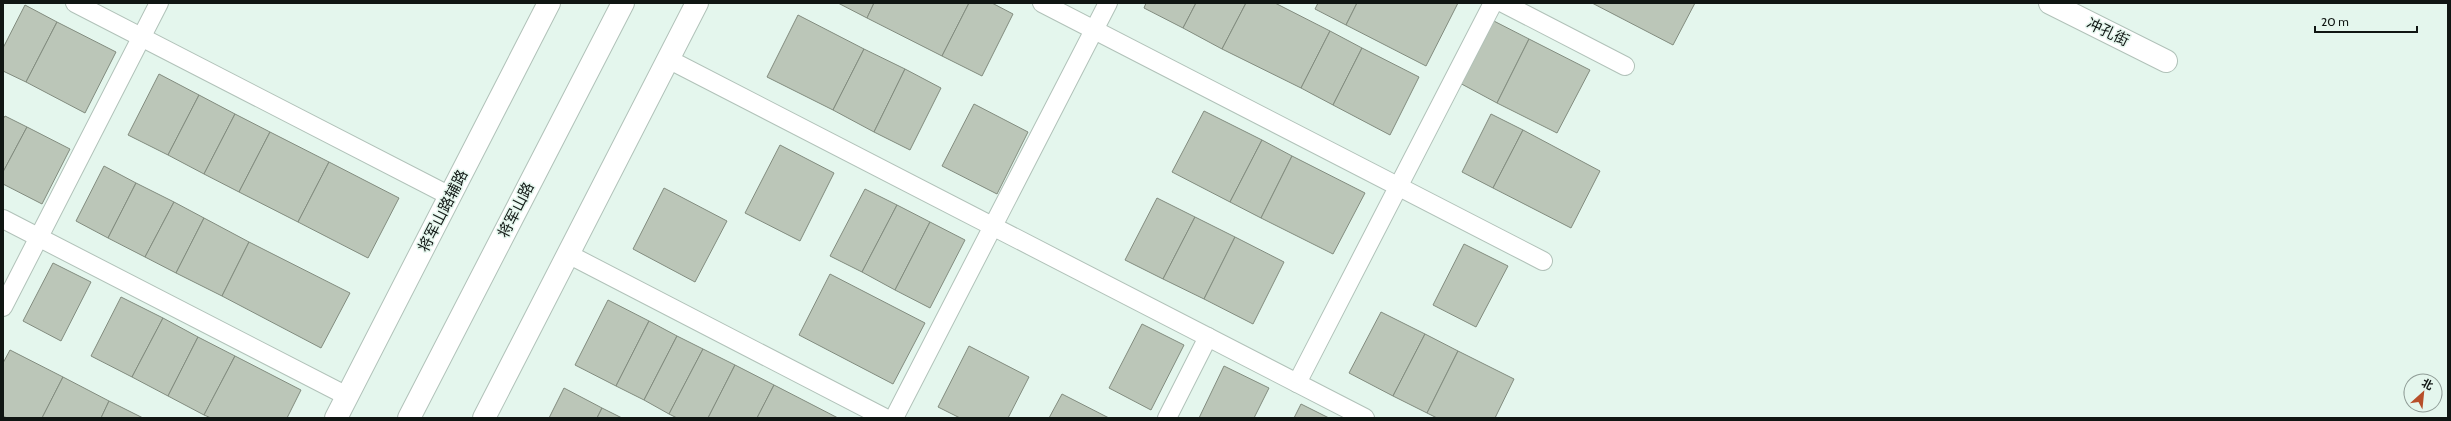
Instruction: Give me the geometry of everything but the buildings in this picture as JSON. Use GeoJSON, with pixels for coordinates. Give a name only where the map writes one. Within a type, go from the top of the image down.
{"type":"FeatureCollection","features":[{"type":"Feature","properties":{"kind":"street","name":"将军山路辅路"},"geometry":{"type":"LineString","coordinates":[[336,418],[549,3]]}},
{"type":"Feature","properties":{"kind":"street","name":"将军山路"},"geometry":{"type":"LineString","coordinates":[[409,418],[623,3]]}},
{"type":"Feature","properties":{"kind":"street"},"geometry":{"type":"LineString","coordinates":[[484,418],[697,3]]}},
{"type":"Feature","properties":{"kind":"street","name":"冲孔街"},"geometry":{"type":"LineString","coordinates":[[2050,3],[2166,61]]}},
{"type":"Feature","properties":{"kind":"lane"},"geometry":{"type":"LineString","coordinates":[[75,3],[450,196]]}},
{"type":"Feature","properties":{"kind":"lane"},"geometry":{"type":"LineString","coordinates":[[3,307],[159,3]]}},
{"type":"Feature","properties":{"kind":"lane"},"geometry":{"type":"LineString","coordinates":[[1042,3],[1543,261]]}},
{"type":"Feature","properties":{"kind":"lane"},"geometry":{"type":"LineString","coordinates":[[894,418],[1108,3]]}},
{"type":"Feature","properties":{"kind":"lane"},"geometry":{"type":"LineString","coordinates":[[1297,383],[1492,3]]}},
{"type":"Feature","properties":{"kind":"lane"},"geometry":{"type":"LineString","coordinates":[[1503,3],[1625,66]]}},
{"type":"Feature","properties":{"kind":"lane"},"geometry":{"type":"LineString","coordinates":[[668,59],[1365,418]]}},
{"type":"Feature","properties":{"kind":"lane"},"geometry":{"type":"LineString","coordinates":[[3,219],[347,396]]}},
{"type":"Feature","properties":{"kind":"lane"},"geometry":{"type":"LineString","coordinates":[[568,254],[886,418]]}},
{"type":"Feature","properties":{"kind":"lane"},"geometry":{"type":"LineString","coordinates":[[1167,418],[1208,337]]}}]}
